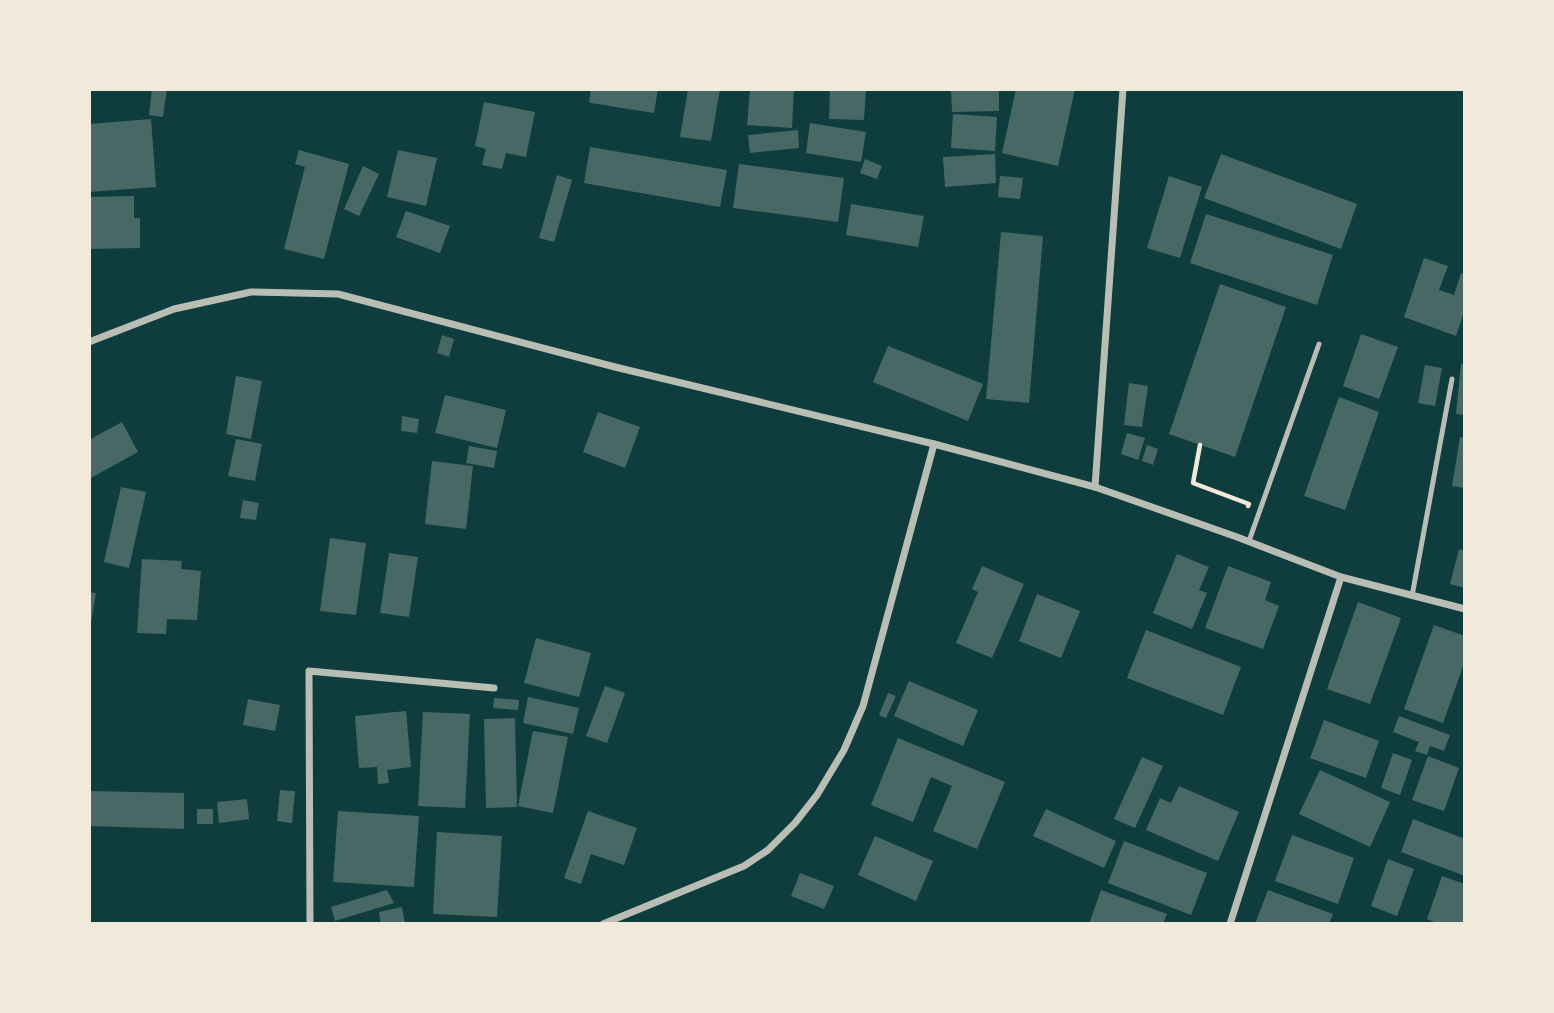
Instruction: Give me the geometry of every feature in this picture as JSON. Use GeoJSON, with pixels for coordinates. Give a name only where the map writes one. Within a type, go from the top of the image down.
{"type":"FeatureCollection","features":[{"type":"Feature","properties":{"kind":"street"},"geometry":{"type":"LineString","coordinates":[[1095,486],[1123,89]]}},
{"type":"Feature","properties":{"kind":"street"},"geometry":{"type":"LineString","coordinates":[[89,342],[174,309],[251,292],[338,294],[615,367],[1095,486],[1249,541],[1341,578],[1465,609]]}},
{"type":"Feature","properties":{"kind":"street"},"geometry":{"type":"LineString","coordinates":[[603,924],[744,866],[768,850],[795,823],[817,795],[844,750],[863,706],[934,444]]}},
{"type":"Feature","properties":{"kind":"street"},"geometry":{"type":"LineString","coordinates":[[1230,924],[1341,578]]}},
{"type":"Feature","properties":{"kind":"street"},"geometry":{"type":"LineString","coordinates":[[310,924],[309,671],[494,688]]}},
{"type":"Feature","properties":{"kind":"lane"},"geometry":{"type":"LineString","coordinates":[[1249,541],[1320,344]]}},
{"type":"Feature","properties":{"kind":"lane"},"geometry":{"type":"LineString","coordinates":[[1412,596],[1452,379]]}},
{"type":"Feature","properties":{"kind":"path"},"geometry":{"type":"LineString","coordinates":[[1200,445],[1194,484],[1249,504],[1237,537]]}},
{"type":"Feature","properties":{"kind":"building"},"geometry":{"type":"Polygon","coordinates":[[[152,89],[167,89],[163,117],[149,115],[152,89]]]}},
{"type":"Feature","properties":{"kind":"building"},"geometry":{"type":"Polygon","coordinates":[[[591,89],[658,89],[654,113],[591,103],[591,89]]]}},
{"type":"Feature","properties":{"kind":"building"},"geometry":{"type":"Polygon","coordinates":[[[688,89],[720,89],[711,141],[680,137],[688,89]]]}},
{"type":"Feature","properties":{"kind":"building"},"geometry":{"type":"Polygon","coordinates":[[[750,89],[794,89],[792,128],[747,125],[750,89]]]}},
{"type":"Feature","properties":{"kind":"building"},"geometry":{"type":"Polygon","coordinates":[[[830,89],[866,89],[864,120],[829,119],[830,89]]]}},
{"type":"Feature","properties":{"kind":"building"},"geometry":{"type":"Polygon","coordinates":[[[951,89],[999,89],[999,111],[952,112],[951,89]]]}},
{"type":"Feature","properties":{"kind":"building"},"geometry":{"type":"Polygon","coordinates":[[[1016,89],[1075,89],[1058,166],[1002,153],[1016,89]]]}},
{"type":"Feature","properties":{"kind":"building"},"geometry":{"type":"Polygon","coordinates":[[[484,102],[535,112],[526,157],[506,153],[502,169],[482,165],[486,149],[475,146],[484,102]]]}},
{"type":"Feature","properties":{"kind":"building"},"geometry":{"type":"Polygon","coordinates":[[[953,114],[997,117],[995,151],[951,148],[953,114]]]}},
{"type":"Feature","properties":{"kind":"building"},"geometry":{"type":"Polygon","coordinates":[[[151,119],[156,187],[89,192],[89,124],[151,119]]]}},
{"type":"Feature","properties":{"kind":"building"},"geometry":{"type":"Polygon","coordinates":[[[810,123],[866,132],[861,162],[806,153],[810,123]]]}},
{"type":"Feature","properties":{"kind":"building"},"geometry":{"type":"Polygon","coordinates":[[[798,130],[799,148],[750,153],[748,135],[798,130]]]}},
{"type":"Feature","properties":{"kind":"building"},"geometry":{"type":"Polygon","coordinates":[[[590,147],[727,170],[720,207],[584,183],[590,147]]]}},
{"type":"Feature","properties":{"kind":"building"},"geometry":{"type":"Polygon","coordinates":[[[299,150],[349,164],[324,259],[284,249],[305,167],[295,164],[299,150]]]}},
{"type":"Feature","properties":{"kind":"building"},"geometry":{"type":"Polygon","coordinates":[[[398,150],[437,158],[426,206],[387,197],[398,150]]]}},
{"type":"Feature","properties":{"kind":"building"},"geometry":{"type":"Polygon","coordinates":[[[995,154],[996,183],[945,187],[943,157],[995,154]]]}},
{"type":"Feature","properties":{"kind":"building"},"geometry":{"type":"Polygon","coordinates":[[[1221,154],[1357,204],[1341,249],[1204,198],[1221,154]]]}},
{"type":"Feature","properties":{"kind":"building"},"geometry":{"type":"Polygon","coordinates":[[[865,159],[882,166],[877,179],[860,173],[865,159]]]}},
{"type":"Feature","properties":{"kind":"building"},"geometry":{"type":"Polygon","coordinates":[[[739,164],[844,178],[838,222],[733,208],[739,164]]]}},
{"type":"Feature","properties":{"kind":"building"},"geometry":{"type":"Polygon","coordinates":[[[363,166],[379,174],[359,216],[344,209],[363,166]]]}},
{"type":"Feature","properties":{"kind":"building"},"geometry":{"type":"Polygon","coordinates":[[[557,175],[572,180],[554,242],[539,238],[557,175]]]}},
{"type":"Feature","properties":{"kind":"building"},"geometry":{"type":"Polygon","coordinates":[[[1000,176],[1023,178],[1020,199],[998,197],[1000,176]]]}},
{"type":"Feature","properties":{"kind":"building"},"geometry":{"type":"Polygon","coordinates":[[[1169,176],[1202,187],[1180,258],[1147,248],[1169,176]]]}},
{"type":"Feature","properties":{"kind":"building"},"geometry":{"type":"Polygon","coordinates":[[[134,196],[134,218],[140,218],[140,248],[89,249],[89,197],[134,196]]]}},
{"type":"Feature","properties":{"kind":"building"},"geometry":{"type":"Polygon","coordinates":[[[851,204],[924,216],[918,247],[846,235],[851,204]]]}},
{"type":"Feature","properties":{"kind":"building"},"geometry":{"type":"Polygon","coordinates":[[[406,211],[450,226],[440,253],[396,237],[406,211]]]}},
{"type":"Feature","properties":{"kind":"building"},"geometry":{"type":"Polygon","coordinates":[[[1206,214],[1333,255],[1317,305],[1190,263],[1206,214]]]}},
{"type":"Feature","properties":{"kind":"building"},"geometry":{"type":"Polygon","coordinates":[[[1001,232],[1043,236],[1029,403],[986,399],[1001,232]]]}},
{"type":"Feature","properties":{"kind":"building"},"geometry":{"type":"Polygon","coordinates":[[[1424,258],[1448,266],[1439,290],[1454,295],[1461,273],[1465,274],[1465,309],[1456,336],[1404,317],[1424,258]]]}},
{"type":"Feature","properties":{"kind":"building"},"geometry":{"type":"Polygon","coordinates":[[[1220,284],[1286,307],[1235,457],[1169,434],[1220,284]]]}},
{"type":"Feature","properties":{"kind":"building"},"geometry":{"type":"Polygon","coordinates":[[[1361,334],[1398,347],[1379,399],[1343,386],[1361,334]]]}},
{"type":"Feature","properties":{"kind":"building"},"geometry":{"type":"Polygon","coordinates":[[[442,335],[454,339],[449,357],[437,353],[442,335]]]}},
{"type":"Feature","properties":{"kind":"building"},"geometry":{"type":"Polygon","coordinates":[[[888,346],[983,384],[968,421],[873,382],[888,346]]]}},
{"type":"Feature","properties":{"kind":"building"},"geometry":{"type":"Polygon","coordinates":[[[1461,364],[1465,364],[1465,415],[1456,414],[1461,364]]]}},
{"type":"Feature","properties":{"kind":"building"},"geometry":{"type":"Polygon","coordinates":[[[1425,365],[1442,368],[1435,406],[1418,403],[1425,365]]]}},
{"type":"Feature","properties":{"kind":"building"},"geometry":{"type":"Polygon","coordinates":[[[236,376],[262,381],[251,439],[226,434],[236,376]]]}},
{"type":"Feature","properties":{"kind":"building"},"geometry":{"type":"Polygon","coordinates":[[[1129,383],[1148,386],[1142,427],[1124,425],[1129,383]]]}},
{"type":"Feature","properties":{"kind":"building"},"geometry":{"type":"Polygon","coordinates":[[[445,395],[506,410],[497,448],[435,433],[445,395]]]}},
{"type":"Feature","properties":{"kind":"building"},"geometry":{"type":"Polygon","coordinates":[[[1339,397],[1379,412],[1345,510],[1304,496],[1339,397]]]}},
{"type":"Feature","properties":{"kind":"building"},"geometry":{"type":"Polygon","coordinates":[[[598,412],[640,427],[625,468],[583,452],[598,412]]]}},
{"type":"Feature","properties":{"kind":"building"},"geometry":{"type":"Polygon","coordinates":[[[402,416],[419,419],[417,433],[401,431],[402,416]]]}},
{"type":"Feature","properties":{"kind":"building"},"geometry":{"type":"Polygon","coordinates":[[[122,422],[138,452],[89,479],[89,440],[122,422]]]}},
{"type":"Feature","properties":{"kind":"building"},"geometry":{"type":"Polygon","coordinates":[[[1127,433],[1145,438],[1138,460],[1121,454],[1127,433]]]}},
{"type":"Feature","properties":{"kind":"building"},"geometry":{"type":"Polygon","coordinates":[[[1460,437],[1465,438],[1465,488],[1452,486],[1460,437]]]}},
{"type":"Feature","properties":{"kind":"building"},"geometry":{"type":"Polygon","coordinates":[[[236,439],[262,444],[255,481],[228,476],[236,439]]]}},
{"type":"Feature","properties":{"kind":"building"},"geometry":{"type":"Polygon","coordinates":[[[1147,445],[1158,449],[1153,465],[1142,461],[1147,445]]]}},
{"type":"Feature","properties":{"kind":"building"},"geometry":{"type":"Polygon","coordinates":[[[469,446],[497,451],[494,468],[466,463],[469,446]]]}},
{"type":"Feature","properties":{"kind":"building"},"geometry":{"type":"Polygon","coordinates":[[[432,461],[473,466],[466,529],[425,524],[432,461]]]}},
{"type":"Feature","properties":{"kind":"building"},"geometry":{"type":"Polygon","coordinates":[[[121,487],[146,492],[129,568],[104,562],[121,487]]]}},
{"type":"Feature","properties":{"kind":"building"},"geometry":{"type":"Polygon","coordinates":[[[243,500],[259,503],[256,520],[240,518],[243,500]]]}},
{"type":"Feature","properties":{"kind":"building"},"geometry":{"type":"Polygon","coordinates":[[[330,538],[366,543],[356,615],[320,611],[330,538]]]}},
{"type":"Feature","properties":{"kind":"building"},"geometry":{"type":"Polygon","coordinates":[[[1459,549],[1465,551],[1465,588],[1450,584],[1459,549]]]}},
{"type":"Feature","properties":{"kind":"building"},"geometry":{"type":"Polygon","coordinates":[[[389,553],[418,557],[409,617],[380,613],[389,553]]]}},
{"type":"Feature","properties":{"kind":"building"},"geometry":{"type":"Polygon","coordinates":[[[1177,554],[1209,567],[1199,590],[1207,593],[1192,629],[1153,613],[1177,554]]]}},
{"type":"Feature","properties":{"kind":"building"},"geometry":{"type":"Polygon","coordinates":[[[142,559],[182,561],[181,569],[201,571],[197,620],[167,619],[166,634],[137,633],[142,559]]]}},
{"type":"Feature","properties":{"kind":"building"},"geometry":{"type":"Polygon","coordinates":[[[982,566],[1024,584],[992,658],[956,643],[978,592],[972,589],[982,566]]]}},
{"type":"Feature","properties":{"kind":"building"},"geometry":{"type":"Polygon","coordinates":[[[1228,566],[1271,582],[1265,600],[1279,606],[1263,649],[1205,628],[1228,566]]]}},
{"type":"Feature","properties":{"kind":"building"},"geometry":{"type":"Polygon","coordinates":[[[89,592],[96,593],[91,622],[89,622],[89,592]]]}},
{"type":"Feature","properties":{"kind":"building"},"geometry":{"type":"Polygon","coordinates":[[[1037,594],[1080,611],[1061,658],[1019,641],[1037,594]]]}},
{"type":"Feature","properties":{"kind":"building"},"geometry":{"type":"Polygon","coordinates":[[[1358,602],[1401,618],[1370,704],[1327,689],[1358,602]]]}},
{"type":"Feature","properties":{"kind":"building"},"geometry":{"type":"Polygon","coordinates":[[[1434,625],[1465,636],[1465,661],[1443,723],[1404,709],[1434,625]]]}},
{"type":"Feature","properties":{"kind":"building"},"geometry":{"type":"Polygon","coordinates":[[[1146,630],[1241,667],[1223,715],[1127,678],[1146,630]]]}},
{"type":"Feature","properties":{"kind":"building"},"geometry":{"type":"Polygon","coordinates":[[[536,638],[591,653],[579,697],[524,683],[536,638]]]}},
{"type":"Feature","properties":{"kind":"building"},"geometry":{"type":"Polygon","coordinates":[[[909,681],[978,710],[963,746],[894,716],[909,681]]]}},
{"type":"Feature","properties":{"kind":"building"},"geometry":{"type":"Polygon","coordinates":[[[605,686],[625,693],[607,743],[586,736],[605,686]]]}},
{"type":"Feature","properties":{"kind":"building"},"geometry":{"type":"Polygon","coordinates":[[[888,693],[896,696],[886,718],[879,715],[888,693]]]}},
{"type":"Feature","properties":{"kind":"building"},"geometry":{"type":"Polygon","coordinates":[[[528,697],[579,708],[573,734],[523,723],[528,697]]]}},
{"type":"Feature","properties":{"kind":"building"},"geometry":{"type":"Polygon","coordinates":[[[494,698],[519,700],[518,710],[493,708],[494,698]]]}},
{"type":"Feature","properties":{"kind":"building"},"geometry":{"type":"Polygon","coordinates":[[[248,699],[280,705],[275,731],[243,725],[248,699]]]}},
{"type":"Feature","properties":{"kind":"building"},"geometry":{"type":"Polygon","coordinates":[[[406,711],[411,767],[387,770],[389,783],[378,784],[377,767],[359,768],[355,716],[406,711]]]}},
{"type":"Feature","properties":{"kind":"building"},"geometry":{"type":"Polygon","coordinates":[[[423,712],[470,714],[465,808],[418,806],[423,712]]]}},
{"type":"Feature","properties":{"kind":"building"},"geometry":{"type":"Polygon","coordinates":[[[1399,716],[1450,735],[1444,751],[1430,746],[1427,755],[1415,751],[1419,742],[1393,732],[1399,716]]]}},
{"type":"Feature","properties":{"kind":"building"},"geometry":{"type":"Polygon","coordinates":[[[515,718],[517,807],[486,808],[484,719],[515,718]]]}},
{"type":"Feature","properties":{"kind":"building"},"geometry":{"type":"Polygon","coordinates":[[[1324,720],[1379,741],[1366,778],[1310,758],[1324,720]]]}},
{"type":"Feature","properties":{"kind":"building"},"geometry":{"type":"Polygon","coordinates":[[[533,731],[568,737],[553,813],[518,806],[533,731]]]}},
{"type":"Feature","properties":{"kind":"building"},"geometry":{"type":"Polygon","coordinates":[[[898,738],[1005,782],[977,849],[933,831],[952,786],[931,777],[913,822],[871,805],[898,738]]]}},
{"type":"Feature","properties":{"kind":"building"},"geometry":{"type":"Polygon","coordinates":[[[1393,753],[1412,760],[1400,795],[1381,788],[1393,753]]]}},
{"type":"Feature","properties":{"kind":"building"},"geometry":{"type":"Polygon","coordinates":[[[1428,756],[1459,768],[1444,811],[1412,800],[1428,756]]]}},
{"type":"Feature","properties":{"kind":"building"},"geometry":{"type":"Polygon","coordinates":[[[1142,757],[1163,766],[1135,828],[1114,819],[1142,757]]]}},
{"type":"Feature","properties":{"kind":"building"},"geometry":{"type":"Polygon","coordinates":[[[1320,770],[1390,802],[1370,847],[1299,814],[1320,770]]]}},
{"type":"Feature","properties":{"kind":"building"},"geometry":{"type":"Polygon","coordinates":[[[1179,786],[1239,812],[1218,861],[1146,830],[1160,798],[1171,803],[1179,786]]]}},
{"type":"Feature","properties":{"kind":"building"},"geometry":{"type":"Polygon","coordinates":[[[280,790],[295,791],[292,823],[277,821],[280,790]]]}},
{"type":"Feature","properties":{"kind":"building"},"geometry":{"type":"Polygon","coordinates":[[[89,791],[184,793],[184,829],[89,826],[89,791]]]}},
{"type":"Feature","properties":{"kind":"building"},"geometry":{"type":"Polygon","coordinates":[[[247,799],[249,819],[219,823],[217,802],[247,799]]]}},
{"type":"Feature","properties":{"kind":"building"},"geometry":{"type":"Polygon","coordinates":[[[197,809],[213,809],[213,824],[197,824],[197,809]]]}},
{"type":"Feature","properties":{"kind":"building"},"geometry":{"type":"Polygon","coordinates":[[[1046,809],[1116,841],[1104,868],[1033,836],[1046,809]]]}},
{"type":"Feature","properties":{"kind":"building"},"geometry":{"type":"Polygon","coordinates":[[[338,811],[419,816],[414,887],[333,882],[338,811]]]}},
{"type":"Feature","properties":{"kind":"building"},"geometry":{"type":"Polygon","coordinates":[[[588,811],[637,828],[624,865],[591,854],[581,884],[564,878],[588,811]]]}},
{"type":"Feature","properties":{"kind":"building"},"geometry":{"type":"Polygon","coordinates":[[[1413,819],[1465,839],[1465,876],[1401,852],[1413,819]]]}},
{"type":"Feature","properties":{"kind":"building"},"geometry":{"type":"Polygon","coordinates":[[[437,832],[502,836],[497,917],[433,914],[437,832]]]}},
{"type":"Feature","properties":{"kind":"building"},"geometry":{"type":"Polygon","coordinates":[[[1292,835],[1354,858],[1338,904],[1275,881],[1292,835]]]}},
{"type":"Feature","properties":{"kind":"building"},"geometry":{"type":"Polygon","coordinates":[[[875,836],[933,861],[916,901],[858,875],[875,836]]]}},
{"type":"Feature","properties":{"kind":"building"},"geometry":{"type":"Polygon","coordinates":[[[1124,841],[1207,873],[1191,915],[1108,883],[1124,841]]]}},
{"type":"Feature","properties":{"kind":"building"},"geometry":{"type":"Polygon","coordinates":[[[1388,859],[1414,869],[1397,916],[1371,906],[1388,859]]]}},
{"type":"Feature","properties":{"kind":"building"},"geometry":{"type":"Polygon","coordinates":[[[800,873],[834,886],[824,909],[791,896],[800,873]]]}},
{"type":"Feature","properties":{"kind":"building"},"geometry":{"type":"Polygon","coordinates":[[[1442,876],[1465,884],[1465,924],[1439,924],[1427,919],[1442,876]]]}},
{"type":"Feature","properties":{"kind":"building"},"geometry":{"type":"Polygon","coordinates":[[[387,890],[394,903],[335,921],[331,907],[387,890]]]}},
{"type":"Feature","properties":{"kind":"building"},"geometry":{"type":"Polygon","coordinates":[[[1101,890],[1167,914],[1163,924],[1089,924],[1101,890]]]}},
{"type":"Feature","properties":{"kind":"building"},"geometry":{"type":"Polygon","coordinates":[[[1268,890],[1333,914],[1329,924],[1255,924],[1268,890]]]}},
{"type":"Feature","properties":{"kind":"building"},"geometry":{"type":"Polygon","coordinates":[[[402,907],[405,924],[381,924],[379,912],[402,907]]]}}]}
